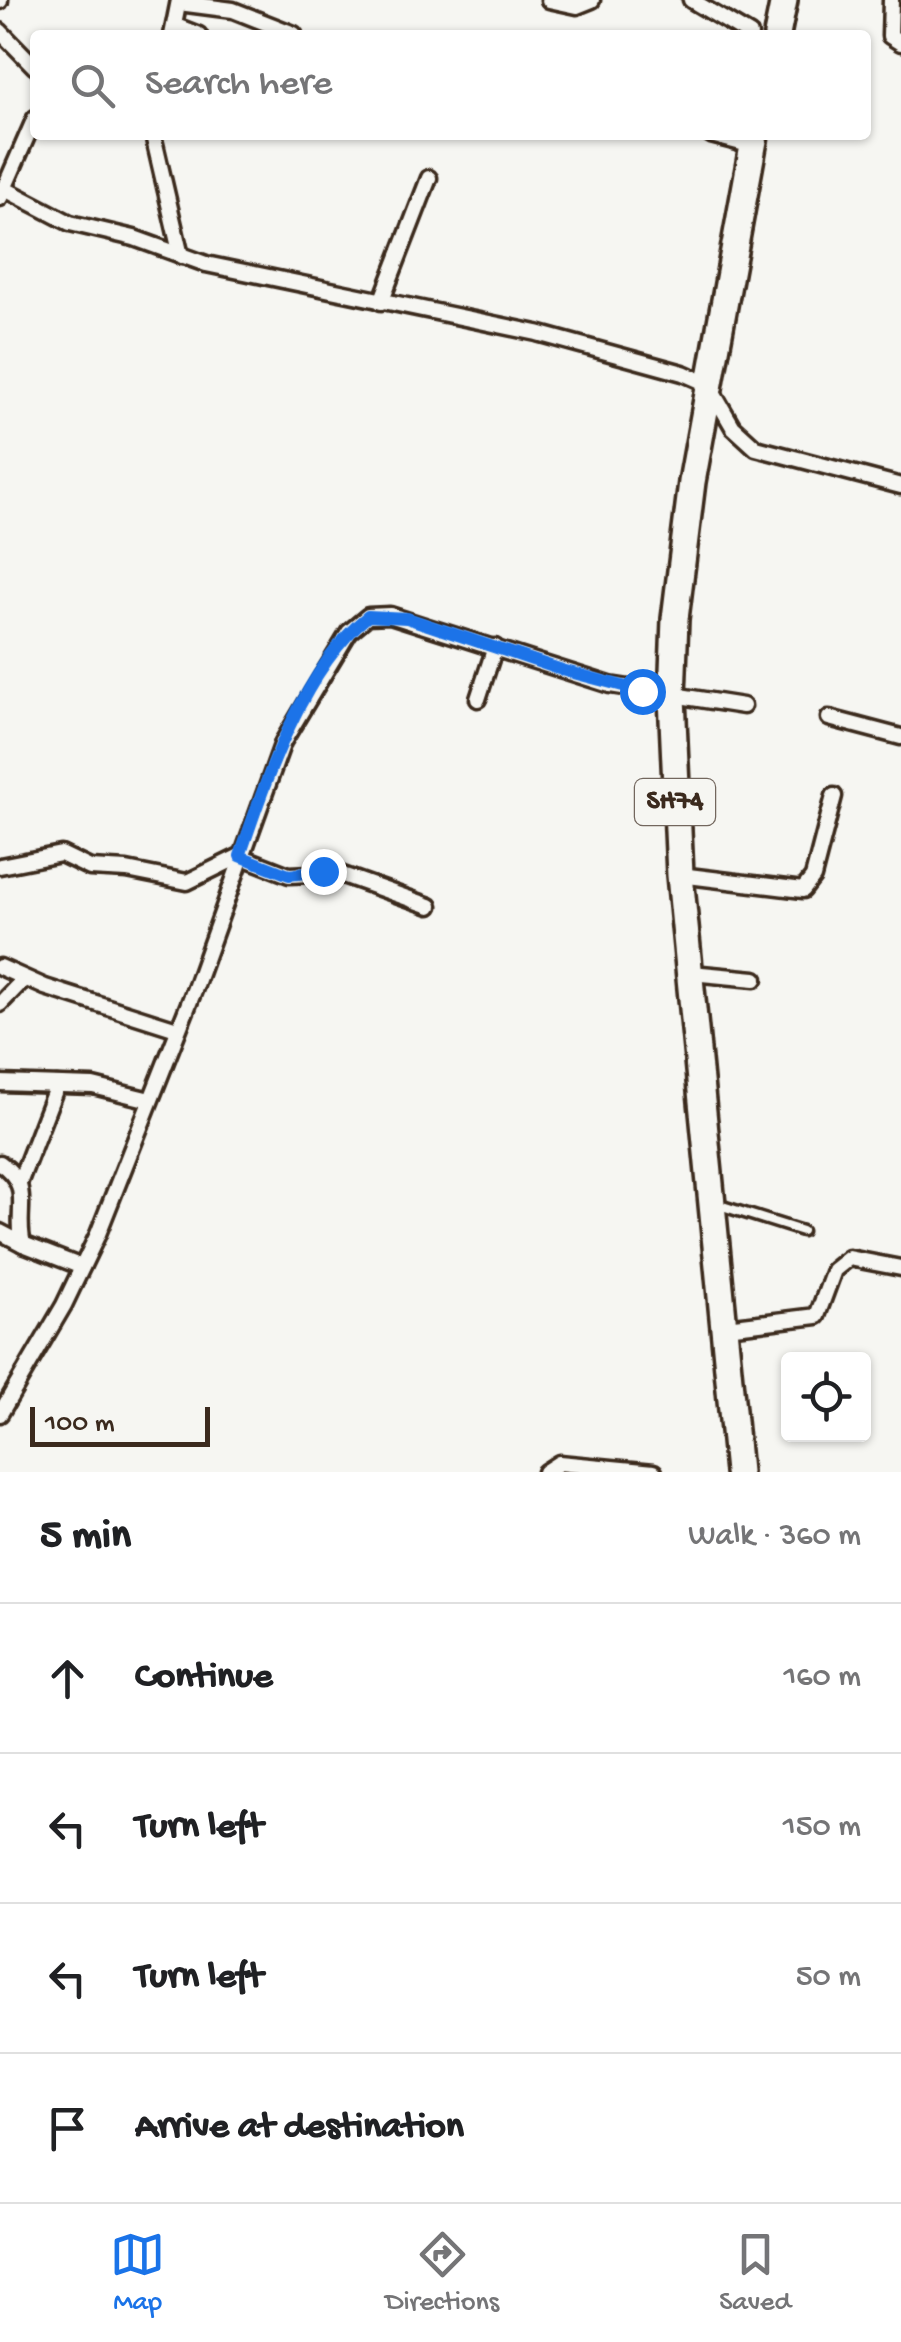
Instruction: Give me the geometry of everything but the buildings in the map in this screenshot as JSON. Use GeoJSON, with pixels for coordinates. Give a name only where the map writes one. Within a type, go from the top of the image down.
{"type":"FeatureCollection","features":[{"type":"Feature","properties":{"kind":"highway"},"geometry":{"type":"LineString","coordinates":[[778,30],[784,0]]}},
{"type":"Feature","properties":{"kind":"highway","name":"SH74"},"geometry":{"type":"LineString","coordinates":[[738,1472],[680,875],[672,696],[680,574],[708,384],[754,140]]}},
{"type":"Feature","properties":{"kind":"street"},"geometry":{"type":"LineString","coordinates":[[549,0],[578,6],[592,0]]}},
{"type":"Feature","properties":{"kind":"street"},"geometry":{"type":"LineString","coordinates":[[691,0],[742,30]]}},
{"type":"Feature","properties":{"kind":"street"},"geometry":{"type":"LineString","coordinates":[[890,0],[890,36],[901,43]]}},
{"type":"Feature","properties":{"kind":"street"},"geometry":{"type":"LineString","coordinates":[[174,30],[179,1],[233,10],[284,30]]}},
{"type":"Feature","properties":{"kind":"street"},"geometry":{"type":"LineString","coordinates":[[0,31],[30,62]]}},
{"type":"Feature","properties":{"kind":"street"},"geometry":{"type":"LineString","coordinates":[[30,128],[3,184],[70,223],[134,238],[181,256],[582,344],[708,384],[732,427],[756,448],[901,486]]}},
{"type":"Feature","properties":{"kind":"street"},"geometry":{"type":"LineString","coordinates":[[155,140],[181,256]]}},
{"type":"Feature","properties":{"kind":"street"},"geometry":{"type":"LineString","coordinates":[[381,302],[428,178]]}},
{"type":"Feature","properties":{"kind":"street"},"geometry":{"type":"LineString","coordinates":[[0,1414],[82,1267],[150,1100],[283,742],[348,632],[368,616],[390,614],[610,684],[742,706]]}},
{"type":"Feature","properties":{"kind":"street"},"geometry":{"type":"LineString","coordinates":[[478,699],[495,647]]}},
{"type":"Feature","properties":{"kind":"street"},"geometry":{"type":"LineString","coordinates":[[829,718],[901,737]]}},
{"type":"Feature","properties":{"kind":"street"},"geometry":{"type":"LineString","coordinates":[[680,875],[804,890],[813,877],[834,796]]}},
{"type":"Feature","properties":{"kind":"street"},"geometry":{"type":"LineString","coordinates":[[0,866],[61,854],[90,868],[127,870],[187,882],[240,856],[289,875],[336,874],[430,906]]}},
{"type":"Feature","properties":{"kind":"street"},"geometry":{"type":"LineString","coordinates":[[0,967],[177,1028]]}},
{"type":"Feature","properties":{"kind":"street"},"geometry":{"type":"LineString","coordinates":[[691,973],[756,979]]}},
{"type":"Feature","properties":{"kind":"street"},"geometry":{"type":"LineString","coordinates":[[0,1004],[24,978]]}},
{"type":"Feature","properties":{"kind":"street"},"geometry":{"type":"LineString","coordinates":[[0,1082],[93,1086],[150,1100]]}},
{"type":"Feature","properties":{"kind":"street"},"geometry":{"type":"LineString","coordinates":[[23,1244],[20,1181],[57,1084]]}},
{"type":"Feature","properties":{"kind":"street"},"geometry":{"type":"LineString","coordinates":[[0,1163],[20,1181]]}},
{"type":"Feature","properties":{"kind":"street"},"geometry":{"type":"LineString","coordinates":[[0,1232],[82,1267]]}},
{"type":"Feature","properties":{"kind":"street"},"geometry":{"type":"LineString","coordinates":[[726,1327],[818,1316],[834,1270],[848,1258],[901,1268]]}},
{"type":"Feature","properties":{"kind":"street"},"geometry":{"type":"LineString","coordinates":[[545,1472],[559,1464],[654,1472]]}},
{"type":"Feature","properties":{"kind":"lane"},"geometry":{"type":"LineString","coordinates":[[714,1203],[802,1231]]}},
{"type":"Feature","properties":{"kind":"route"},"geometry":{"type":"LineString","coordinates":[[323,871],[304,877],[289,875],[240,856],[295,719],[335,648],[368,616],[390,614],[407,618],[562,670],[642,691]]}}]}
